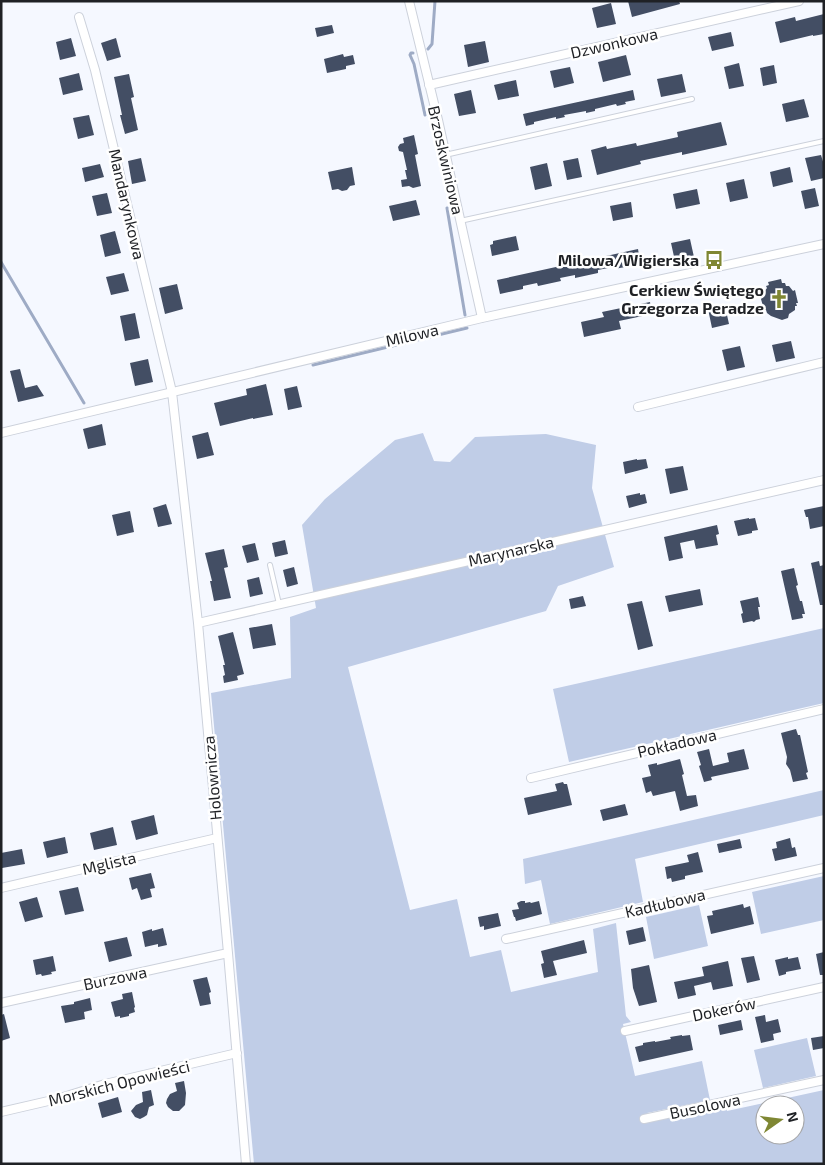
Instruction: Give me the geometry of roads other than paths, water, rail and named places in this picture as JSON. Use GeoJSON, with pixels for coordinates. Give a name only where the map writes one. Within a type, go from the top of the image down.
{"type":"FeatureCollection","features":[{"type":"Feature","properties":{"kind":"street","name":"Brzoskwiniowa"},"geometry":{"type":"LineString","coordinates":[[410,1],[482,318]]}},
{"type":"Feature","properties":{"kind":"street","name":"Dzwonkowa"},"geometry":{"type":"LineString","coordinates":[[429,85],[799,1]]}},
{"type":"Feature","properties":{"kind":"street","name":"Mandarynkowa"},"geometry":{"type":"LineString","coordinates":[[79,17],[95,70],[172,392]]}},
{"type":"Feature","properties":{"kind":"street","name":"Milowa"},"geometry":{"type":"LineString","coordinates":[[1,432],[482,318],[824,244]]}},
{"type":"Feature","properties":{"kind":"street"},"geometry":{"type":"LineString","coordinates":[[638,407],[824,362]]}},
{"type":"Feature","properties":{"kind":"street","name":"Holownicza"},"geometry":{"type":"LineString","coordinates":[[172,392],[198,623],[246,1164]]}},
{"type":"Feature","properties":{"kind":"street","name":"Marynarska"},"geometry":{"type":"LineString","coordinates":[[198,623],[824,480]]}},
{"type":"Feature","properties":{"kind":"street","name":"Pokładowa"},"geometry":{"type":"LineString","coordinates":[[531,778],[824,709]]}},
{"type":"Feature","properties":{"kind":"street","name":"Mglista"},"geometry":{"type":"LineString","coordinates":[[1,888],[217,838]]}},
{"type":"Feature","properties":{"kind":"street","name":"Kadłubowa"},"geometry":{"type":"LineString","coordinates":[[506,939],[824,868]]}},
{"type":"Feature","properties":{"kind":"street","name":"Burzowa"},"geometry":{"type":"LineString","coordinates":[[1,1003],[228,953]]}},
{"type":"Feature","properties":{"kind":"street","name":"Dokerów"},"geometry":{"type":"LineString","coordinates":[[625,1031],[824,987]]}},
{"type":"Feature","properties":{"kind":"street","name":"Morskich Opowieści"},"geometry":{"type":"LineString","coordinates":[[1,1112],[57,1099],[105,1084],[237,1053]]}},
{"type":"Feature","properties":{"kind":"street","name":"Busolowa"},"geometry":{"type":"LineString","coordinates":[[644,1119],[824,1080]]}},
{"type":"Feature","properties":{"kind":"lane"},"geometry":{"type":"LineString","coordinates":[[445,155],[692,99]]}},
{"type":"Feature","properties":{"kind":"lane"},"geometry":{"type":"LineString","coordinates":[[460,221],[824,141]]}},
{"type":"Feature","properties":{"kind":"lane"},"geometry":{"type":"LineString","coordinates":[[270,565],[279,604]]}},
{"type":"Feature","properties":{"kind":"waterway"},"geometry":{"type":"LineString","coordinates":[[428,49],[432,44],[435,1]]}},
{"type":"Feature","properties":{"kind":"waterway"},"geometry":{"type":"LineString","coordinates":[[413,53],[410,55],[414,64],[425,115]]}},
{"type":"Feature","properties":{"kind":"waterway"},"geometry":{"type":"LineString","coordinates":[[447,208],[465,315]]}},
{"type":"Feature","properties":{"kind":"waterway"},"geometry":{"type":"LineString","coordinates":[[1,262],[84,403]]}},
{"type":"Feature","properties":{"kind":"waterway"},"geometry":{"type":"LineString","coordinates":[[313,365],[467,328]]}},
{"type":"Feature","properties":{"kind":"place","name":"Milowa/Wigierska"},"geometry":{"type":"Point","coordinates":[714,260]}},
{"type":"Feature","properties":{"kind":"place","name":"Cerkiew Świętego Grzegorza Peradze"},"geometry":{"type":"Point","coordinates":[779,299]}}]}
